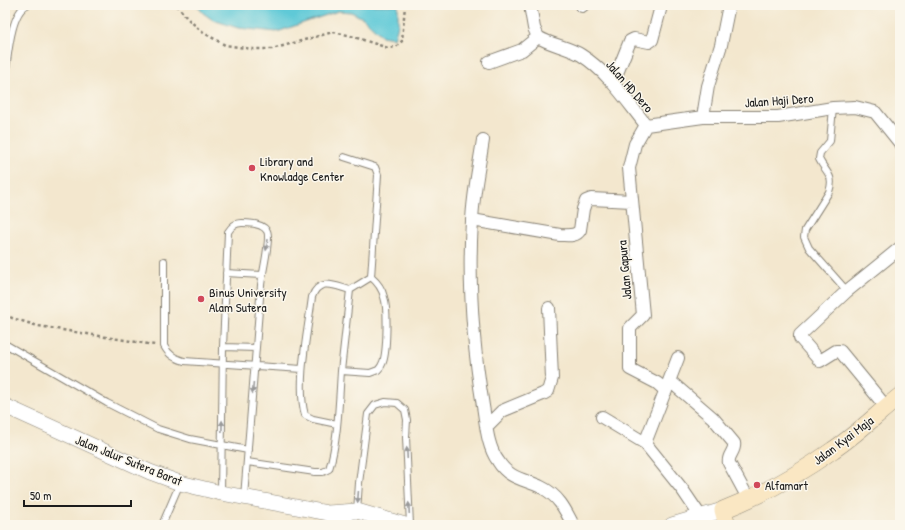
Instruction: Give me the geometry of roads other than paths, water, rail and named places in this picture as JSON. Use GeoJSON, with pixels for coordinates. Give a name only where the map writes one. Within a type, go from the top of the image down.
{"type":"FeatureCollection","features":[{"type":"Feature","properties":{"kind":"main road","name":"Jalan Kyai Maja"},"geometry":{"type":"LineString","coordinates":[[725,518],[750,500],[809,466],[834,449],[900,396]]}},
{"type":"Feature","properties":{"kind":"street"},"geometry":{"type":"LineString","coordinates":[[489,62],[522,50],[538,37],[534,28],[530,5]]}},
{"type":"Feature","properties":{"kind":"street"},"geometry":{"type":"LineString","coordinates":[[703,117],[708,86],[721,45],[729,5]]}},
{"type":"Feature","properties":{"kind":"street"},"geometry":{"type":"LineString","coordinates":[[613,83],[630,41],[634,39],[649,42],[652,40],[660,10]]}},
{"type":"Feature","properties":{"kind":"street","name":"Jalan HD Dero"},"geometry":{"type":"LineString","coordinates":[[538,37],[581,55],[599,68],[613,83],[646,125]]}},
{"type":"Feature","properties":{"kind":"street","name":"Jalan Haji Dero"},"geometry":{"type":"LineString","coordinates":[[646,125],[703,117],[778,117],[833,108],[855,107],[875,112],[900,143]]}},
{"type":"Feature","properties":{"kind":"street","name":"Jalan Gapura"},"geometry":{"type":"LineString","coordinates":[[646,125],[635,144],[629,168],[643,315],[630,328],[630,369],[657,383],[668,386]]}},
{"type":"Feature","properties":{"kind":"street"},"geometry":{"type":"LineString","coordinates":[[483,140],[472,220],[471,293],[478,377],[493,452],[497,461],[506,472],[515,478],[542,487],[554,495],[563,505],[573,525]]}},
{"type":"Feature","properties":{"kind":"street"},"geometry":{"type":"LineString","coordinates":[[472,220],[560,235],[575,234],[580,230],[583,209],[586,201],[591,199],[632,201]]}},
{"type":"Feature","properties":{"kind":"street"},"geometry":{"type":"LineString","coordinates":[[886,407],[840,351],[836,351],[820,361],[800,338],[802,333],[900,248]]}},
{"type":"Feature","properties":{"kind":"street"},"geometry":{"type":"LineString","coordinates":[[487,426],[502,412],[548,391],[552,378],[549,308]]}},
{"type":"Feature","properties":{"kind":"street"},"geometry":{"type":"LineString","coordinates":[[646,443],[678,358]]}},
{"type":"Feature","properties":{"kind":"street"},"geometry":{"type":"LineString","coordinates":[[668,386],[713,418],[734,443],[735,447],[728,457],[729,463],[750,500]]}},
{"type":"Feature","properties":{"kind":"street","name":"Jalan Jalur Sutera Barat"},"geometry":{"type":"LineString","coordinates":[[5,406],[143,469],[180,483],[221,493],[328,513],[357,511],[405,525]]}},
{"type":"Feature","properties":{"kind":"street"},"geometry":{"type":"LineString","coordinates":[[602,418],[646,443],[682,489],[701,517]]}},
{"type":"Feature","properties":{"kind":"street","name":"Jalan Jalur Sutera Barat"},"geometry":{"type":"LineString","coordinates":[[328,513],[348,525]]}},
{"type":"Feature","properties":{"kind":"street","name":"Jalan Kyai Maja"},"geometry":{"type":"LineString","coordinates":[[672,525],[701,517],[725,518]]}},
{"type":"Feature","properties":{"kind":"lane"},"geometry":{"type":"LineString","coordinates":[[5,76],[16,18],[22,7],[27,5]]}},
{"type":"Feature","properties":{"kind":"lane"},"geometry":{"type":"LineString","coordinates":[[833,108],[830,141],[820,153],[819,158],[829,174],[831,186],[829,192],[805,230],[804,237],[809,248],[848,292]]}},
{"type":"Feature","properties":{"kind":"lane"},"geometry":{"type":"LineString","coordinates":[[344,157],[375,168],[378,175],[370,277]]}},
{"type":"Feature","properties":{"kind":"lane"},"geometry":{"type":"LineString","coordinates":[[221,493],[223,347],[228,232],[231,226],[237,223],[249,223],[262,227],[267,231],[269,238],[262,275],[244,497]]}},
{"type":"Feature","properties":{"kind":"lane"},"geometry":{"type":"LineString","coordinates":[[164,261],[164,346],[169,354],[184,361],[302,369]]}},
{"type":"Feature","properties":{"kind":"lane"},"geometry":{"type":"LineString","coordinates":[[226,274],[262,275]]}},
{"type":"Feature","properties":{"kind":"lane"},"geometry":{"type":"LineString","coordinates":[[337,424],[313,419],[304,415],[302,405],[302,369],[314,291],[322,285],[329,284],[350,290],[370,277]]}},
{"type":"Feature","properties":{"kind":"lane"},"geometry":{"type":"LineString","coordinates":[[341,371],[370,373],[378,370],[383,363],[386,317],[384,297],[378,284],[370,277]]}},
{"type":"Feature","properties":{"kind":"lane"},"geometry":{"type":"LineString","coordinates":[[247,462],[315,472],[323,472],[329,469],[337,424],[350,290]]}},
{"type":"Feature","properties":{"kind":"lane"},"geometry":{"type":"LineString","coordinates":[[5,344],[107,404],[158,429],[190,439],[248,450]]}},
{"type":"Feature","properties":{"kind":"lane"},"geometry":{"type":"LineString","coordinates":[[223,347],[256,348]]}},
{"type":"Feature","properties":{"kind":"lane"},"geometry":{"type":"LineString","coordinates":[[357,511],[368,414],[376,405],[385,402],[397,403],[405,410],[407,420],[406,437],[410,525]]}},
{"type":"Feature","properties":{"kind":"lane"},"geometry":{"type":"LineString","coordinates":[[162,525],[180,483]]}},
{"type":"Feature","properties":{"kind":"water"},"geometry":{"type":"Polygon","coordinates":[[[197,5],[398,5],[398,25],[394,38],[382,36],[363,18],[351,12],[338,11],[277,32],[238,28],[213,20],[203,13],[197,5]]]}},
{"type":"Feature","properties":{"kind":"place","name":"Library and Knowladge Center"},"geometry":{"type":"Point","coordinates":[252,168]}},
{"type":"Feature","properties":{"kind":"place","name":"Binus University Alam Sutera"},"geometry":{"type":"Point","coordinates":[201,299]}},
{"type":"Feature","properties":{"kind":"place","name":"Alfamart"},"geometry":{"type":"Point","coordinates":[757,485]}}]}
